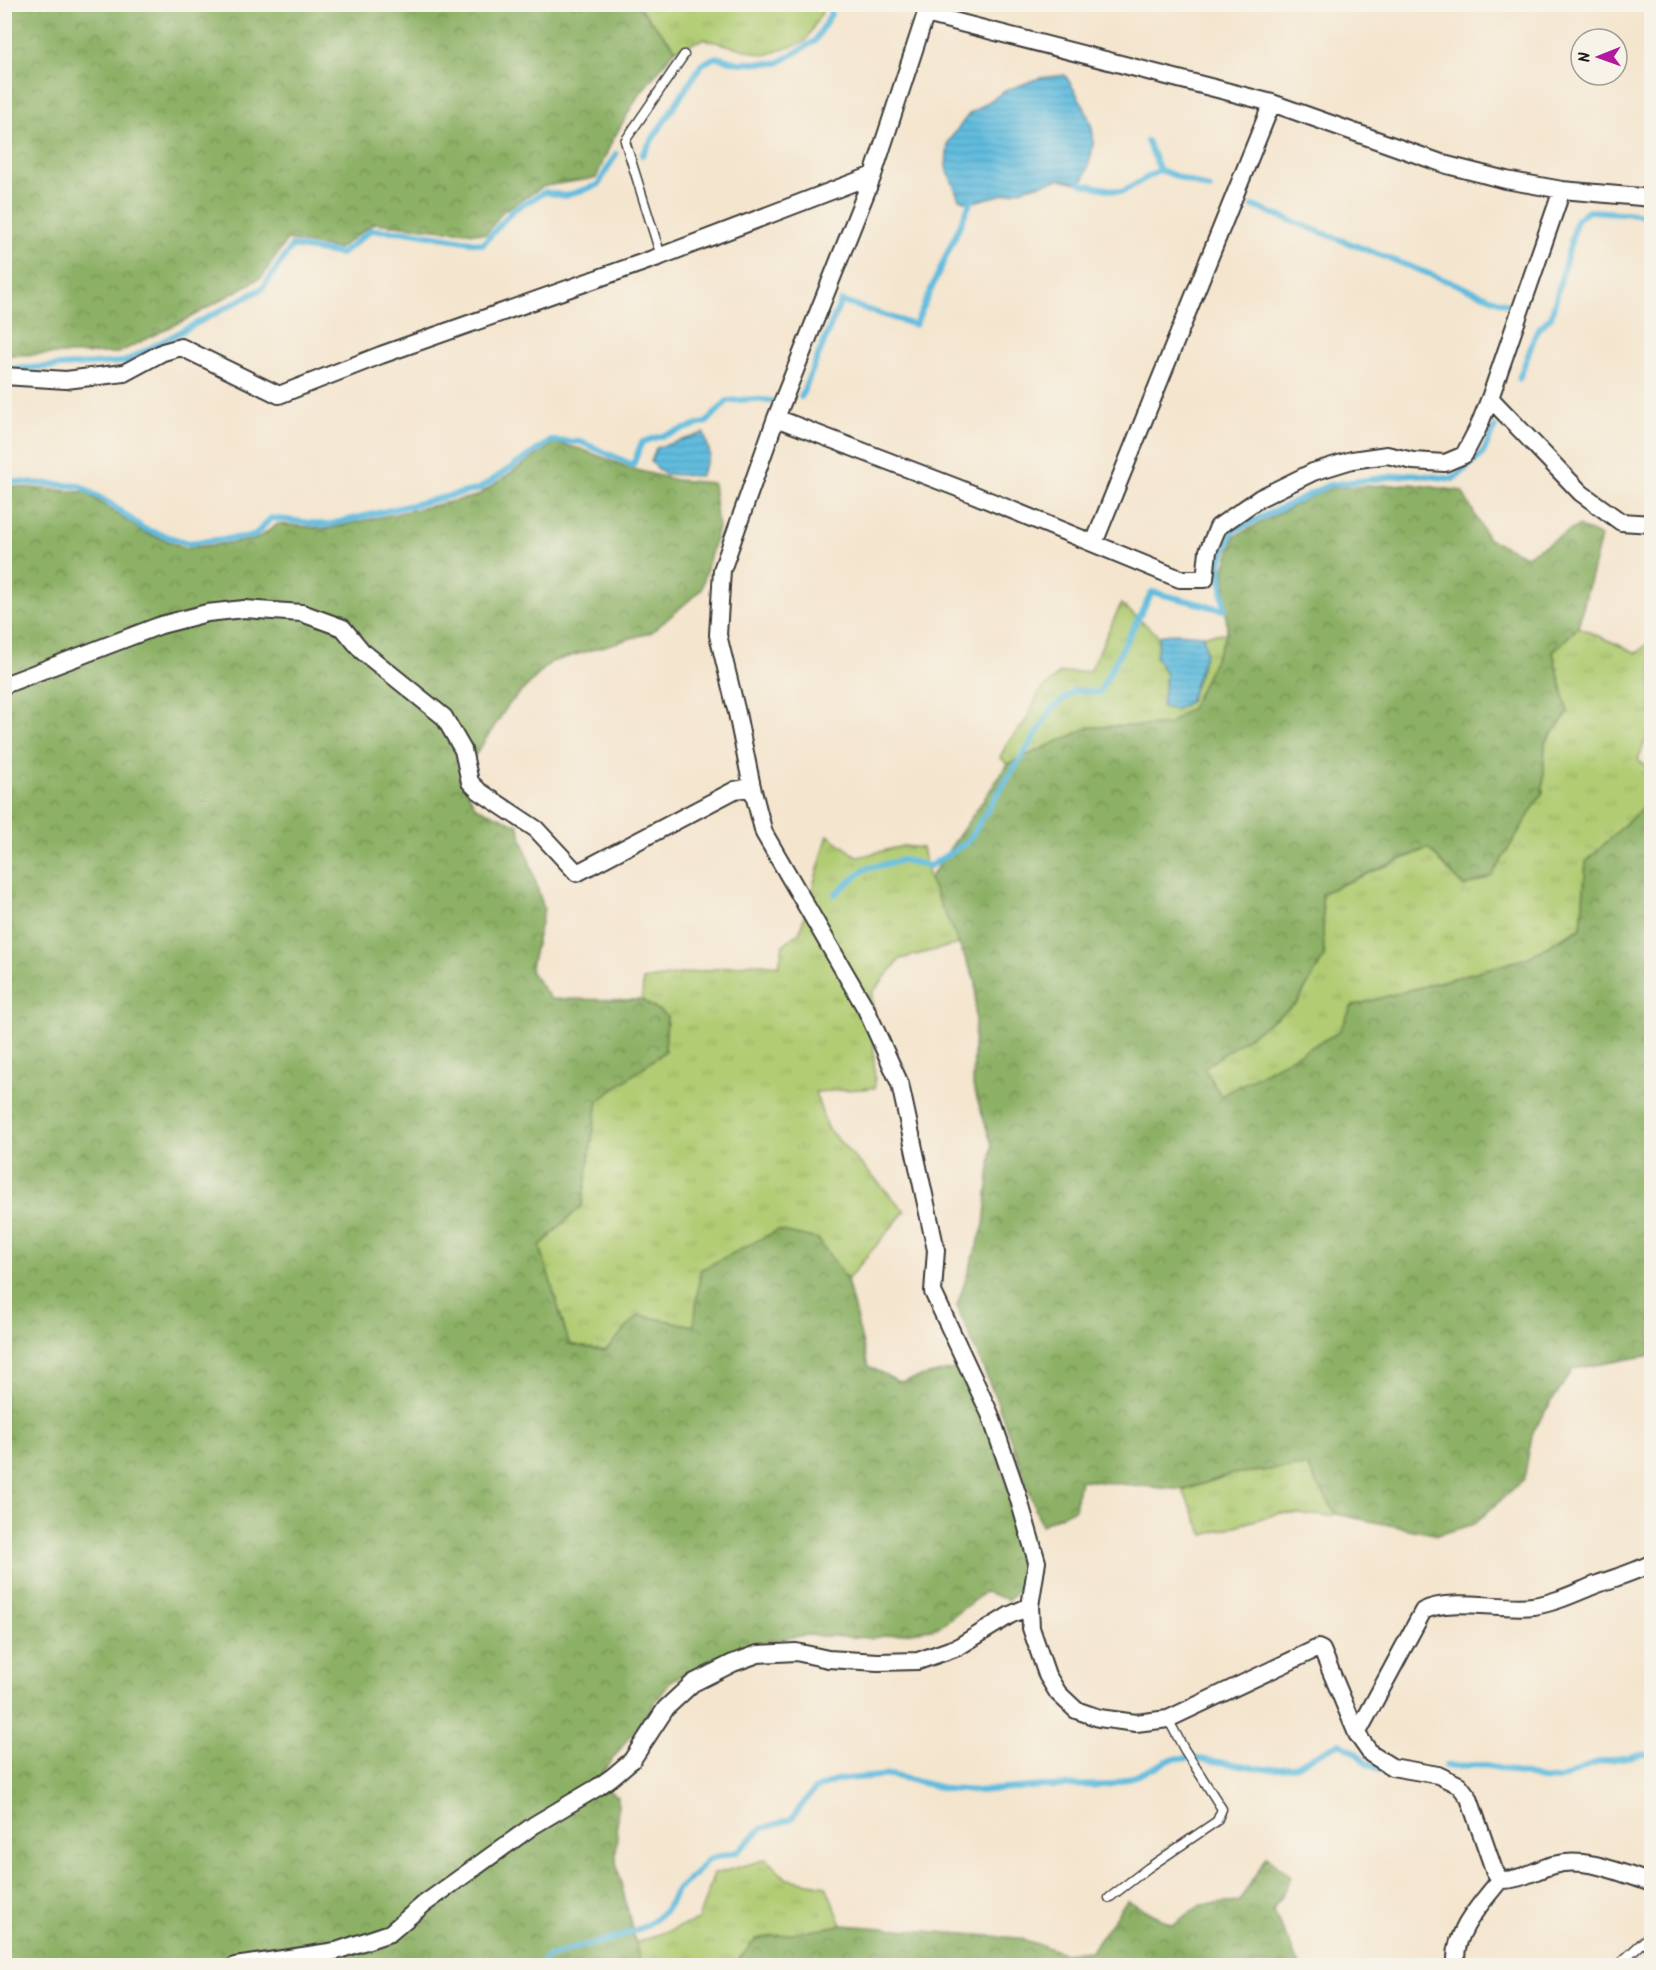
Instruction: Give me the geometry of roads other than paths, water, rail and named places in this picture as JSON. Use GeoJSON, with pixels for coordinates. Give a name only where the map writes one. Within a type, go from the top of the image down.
{"type":"FeatureCollection","features":[{"type":"Feature","properties":{"kind":"street"},"geometry":{"type":"LineString","coordinates":[[1500,1880],[1494,1870],[1469,1798],[1460,1785],[1438,1775],[1392,1767],[1371,1754],[1358,1734],[1322,1650],[1318,1648],[1168,1719],[1136,1723],[1099,1718],[1076,1710],[1058,1693],[1047,1675],[1031,1628],[1030,1606],[1037,1562],[1017,1493],[990,1414],[933,1292],[936,1250],[900,1084],[866,1009],[764,833],[718,635],[722,570],[776,418],[873,175],[927,9],[1272,103],[1447,165],[1506,180],[1562,190],[1652,198]]}},
{"type":"Feature","properties":{"kind":"street"},"geometry":{"type":"LineString","coordinates":[[1094,543],[1272,103]]}},
{"type":"Feature","properties":{"kind":"street"},"geometry":{"type":"LineString","coordinates":[[4,376],[66,380],[124,373],[163,352],[181,347],[279,395],[381,355],[661,256],[873,175]]}},
{"type":"Feature","properties":{"kind":"street"},"geometry":{"type":"LineString","coordinates":[[776,418],[1180,579],[1205,579],[1208,552],[1218,528],[1260,498],[1313,472],[1352,460],[1387,455],[1413,462],[1445,463],[1464,455],[1490,398],[1562,190]]}},
{"type":"Feature","properties":{"kind":"street"},"geometry":{"type":"LineString","coordinates":[[1490,398],[1581,493],[1621,522],[1652,524]]}},
{"type":"Feature","properties":{"kind":"street"},"geometry":{"type":"LineString","coordinates":[[4,685],[161,625],[207,613],[244,609],[302,613],[343,627],[362,651],[444,717],[463,750],[470,782],[479,791],[536,828],[577,873],[735,790],[752,787]]}},
{"type":"Feature","properties":{"kind":"street"},"geometry":{"type":"LineString","coordinates":[[1358,1734],[1423,1611],[1432,1606],[1534,1606],[1564,1598],[1634,1573],[1652,1563]]}},
{"type":"Feature","properties":{"kind":"street"},"geometry":{"type":"LineString","coordinates":[[235,1965],[336,1951],[390,1933],[424,1904],[534,1825],[612,1777],[632,1760],[666,1708],[693,1683],[733,1663],[758,1654],[796,1652],[828,1659],[878,1662],[918,1661],[958,1647],[1010,1615],[1030,1606]]}},
{"type":"Feature","properties":{"kind":"street"},"geometry":{"type":"LineString","coordinates":[[1500,1880],[1510,1881],[1554,1864],[1575,1862],[1591,1864],[1652,1883]]}},
{"type":"Feature","properties":{"kind":"street"},"geometry":{"type":"LineString","coordinates":[[1457,1965],[1457,1944],[1477,1908],[1500,1880]]}},
{"type":"Feature","properties":{"kind":"lane"},"geometry":{"type":"LineString","coordinates":[[661,256],[625,141],[684,55]]}},
{"type":"Feature","properties":{"kind":"lane"},"geometry":{"type":"LineString","coordinates":[[1109,1898],[1217,1821],[1222,1809],[1168,1719]]}},
{"type":"Feature","properties":{"kind":"lane"},"geometry":{"type":"LineString","coordinates":[[1617,1965],[1652,1931]]}},
{"type":"Feature","properties":{"kind":"water"},"geometry":{"type":"Polygon","coordinates":[[[1065,75],[1086,111],[1093,134],[1092,153],[1082,184],[1060,179],[970,203],[959,199],[946,167],[948,142],[968,115],[1005,91],[1039,78],[1065,75]]]}},
{"type":"Feature","properties":{"kind":"water"},"geometry":{"type":"Polygon","coordinates":[[[704,433],[710,455],[700,476],[664,474],[651,462],[656,448],[704,433]]]}},
{"type":"Feature","properties":{"kind":"water"},"geometry":{"type":"Polygon","coordinates":[[[1177,633],[1203,635],[1206,652],[1189,702],[1175,710],[1162,707],[1166,675],[1156,657],[1159,636],[1177,633]]]}},
{"type":"Feature","properties":{"kind":"waterway"},"geometry":{"type":"LineString","coordinates":[[642,155],[702,64],[716,57],[739,63],[778,63],[815,41],[831,14],[829,4]]}},
{"type":"Feature","properties":{"kind":"waterway"},"geometry":{"type":"LineString","coordinates":[[1147,141],[1160,170],[1210,189]]}},
{"type":"Feature","properties":{"kind":"waterway"},"geometry":{"type":"LineString","coordinates":[[4,368],[124,362],[263,288],[292,246],[341,254],[371,230],[411,232],[483,244],[513,210],[545,192],[565,196],[598,185],[616,154]]}},
{"type":"Feature","properties":{"kind":"waterway"},"geometry":{"type":"LineString","coordinates":[[1078,178],[1082,184],[1122,192],[1160,170]]}},
{"type":"Feature","properties":{"kind":"waterway"},"geometry":{"type":"LineString","coordinates":[[801,397],[841,301],[915,325],[974,197]]}},
{"type":"Feature","properties":{"kind":"waterway"},"geometry":{"type":"LineString","coordinates":[[1253,206],[1507,304]]}},
{"type":"Feature","properties":{"kind":"waterway"},"geometry":{"type":"LineString","coordinates":[[1519,379],[1537,330],[1551,317],[1577,219],[1589,211],[1652,215]]}},
{"type":"Feature","properties":{"kind":"waterway"},"geometry":{"type":"LineString","coordinates":[[4,481],[80,486],[109,503],[144,529],[188,543],[254,536],[271,518],[327,525],[479,489],[551,441],[581,442],[633,465],[642,442],[707,422],[727,401],[752,399],[772,401]]}},
{"type":"Feature","properties":{"kind":"waterway"},"geometry":{"type":"LineString","coordinates":[[835,894],[865,869],[903,860],[930,866],[967,842],[1053,708],[1075,690],[1099,693],[1152,592],[1224,610],[1220,562],[1233,531],[1329,485],[1412,474],[1453,479],[1482,455],[1495,427]]}},
{"type":"Feature","properties":{"kind":"waterway"},"geometry":{"type":"LineString","coordinates":[[539,1966],[547,1957],[614,1939],[646,1926],[665,1911],[678,1889],[708,1859],[737,1852],[761,1829],[791,1819],[814,1790],[836,1780],[891,1775],[947,1789],[979,1791],[1042,1786],[1109,1785],[1138,1775],[1174,1758],[1199,1759],[1266,1769],[1293,1767],[1340,1743],[1354,1751],[1367,1764],[1403,1779],[1418,1778]]}},
{"type":"Feature","properties":{"kind":"waterway"},"geometry":{"type":"LineString","coordinates":[[1446,1766],[1486,1765],[1541,1779],[1558,1780],[1598,1762],[1652,1753]]}}]}
